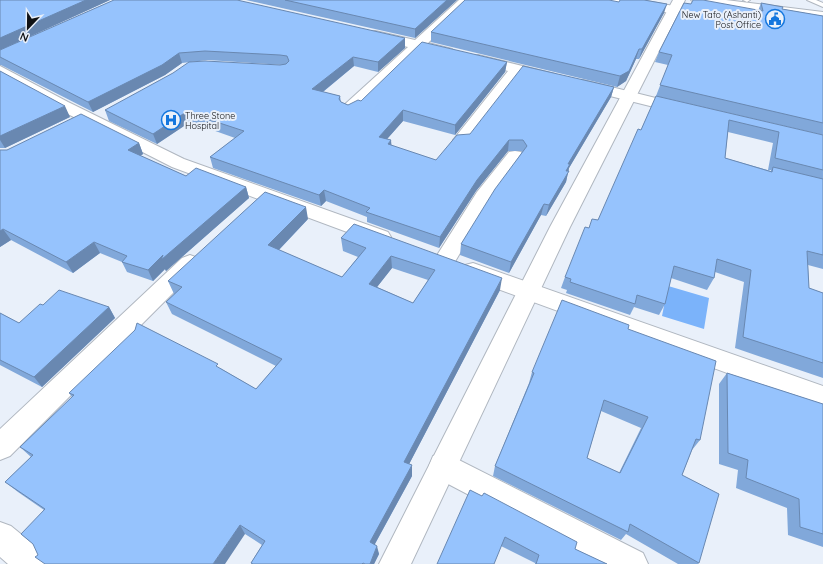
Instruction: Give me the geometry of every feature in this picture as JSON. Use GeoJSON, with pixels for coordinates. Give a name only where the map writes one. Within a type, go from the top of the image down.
{"type":"FeatureCollection","features":[{"type":"Feature","properties":{"kind":"main road"},"geometry":{"type":"LineString","coordinates":[[349,109],[466,0]]}},
{"type":"Feature","properties":{"kind":"main road"},"geometry":{"type":"LineString","coordinates":[[697,0],[823,16]]}},
{"type":"Feature","properties":{"kind":"main road"},"geometry":{"type":"LineString","coordinates":[[746,0],[823,10]]}},
{"type":"Feature","properties":{"kind":"main road"},"geometry":{"type":"LineString","coordinates":[[395,564],[528,291],[677,5],[607,2]]}},
{"type":"Feature","properties":{"kind":"main road"},"geometry":{"type":"LineString","coordinates":[[365,32],[699,113]]}},
{"type":"Feature","properties":{"kind":"main road"},"geometry":{"type":"LineString","coordinates":[[462,140],[517,69]]}},
{"type":"Feature","properties":{"kind":"main road"},"geometry":{"type":"LineString","coordinates":[[0,70],[90,119],[178,163],[400,244]]}},
{"type":"Feature","properties":{"kind":"main road"},"geometry":{"type":"LineString","coordinates":[[65,128],[112,111]]}},
{"type":"Feature","properties":{"kind":"main road"},"geometry":{"type":"LineString","coordinates":[[515,156],[437,258],[823,397]]}},
{"type":"Feature","properties":{"kind":"main road"},"geometry":{"type":"LineString","coordinates":[[247,211],[265,194]]}},
{"type":"Feature","properties":{"kind":"main road"},"geometry":{"type":"LineString","coordinates":[[0,447],[142,308],[206,249]]}},
{"type":"Feature","properties":{"kind":"main road"},"geometry":{"type":"LineString","coordinates":[[443,466],[632,564]]}},
{"type":"Feature","properties":{"kind":"main road"},"geometry":{"type":"LineString","coordinates":[[0,537],[33,564]]}},
{"type":"Feature","properties":{"kind":"lane"},"geometry":{"type":"LineString","coordinates":[[810,0],[823,5]]}},
{"type":"Feature","properties":{"kind":"shaded area"},"geometry":{"type":"Polygon","coordinates":[[[658,283],[709,298],[704,329],[662,316],[664,306],[653,303],[658,283]]]}},
{"type":"Feature","properties":{"kind":"building"},"geometry":{"type":"Polygon","coordinates":[[[0,0],[86,0],[0,38],[0,0]]]}},
{"type":"Feature","properties":{"kind":"building"},"geometry":{"type":"Polygon","coordinates":[[[114,0],[237,0],[405,38],[378,62],[353,57],[312,89],[340,96],[339,99],[341,102],[348,105],[358,100],[361,101],[422,42],[507,62],[455,125],[403,110],[379,137],[391,140],[388,144],[436,160],[457,135],[470,134],[523,66],[614,87],[568,164],[570,164],[566,171],[569,171],[549,205],[544,204],[511,262],[461,244],[495,189],[527,146],[523,140],[509,140],[477,180],[440,237],[366,212],[370,208],[324,190],[319,195],[210,157],[244,131],[186,112],[153,134],[105,110],[173,73],[189,62],[205,61],[280,65],[286,64],[289,61],[287,56],[205,51],[179,53],[162,65],[88,102],[0,57],[0,50],[114,0]]]}},
{"type":"Feature","properties":{"kind":"building"},"geometry":{"type":"Polygon","coordinates":[[[285,0],[447,0],[415,29],[285,0]]]}},
{"type":"Feature","properties":{"kind":"building"},"geometry":{"type":"Polygon","coordinates":[[[465,0],[609,0],[619,2],[620,0],[644,0],[667,4],[642,49],[639,49],[629,71],[620,76],[431,32],[465,0]]]}},
{"type":"Feature","properties":{"kind":"building"},"geometry":{"type":"Polygon","coordinates":[[[693,0],[703,0],[763,11],[761,3],[783,7],[782,9],[823,16],[823,123],[660,85],[672,55],[659,52],[684,3],[691,4],[693,0]]]}},
{"type":"Feature","properties":{"kind":"building"},"geometry":{"type":"Polygon","coordinates":[[[0,71],[65,106],[0,136],[0,71]]]}},
{"type":"Feature","properties":{"kind":"building"},"geometry":{"type":"Polygon","coordinates":[[[656,96],[823,135],[823,170],[775,158],[779,132],[729,120],[725,158],[772,172],[773,167],[823,179],[823,255],[807,251],[809,288],[823,293],[823,363],[743,337],[751,270],[717,259],[714,278],[674,266],[665,304],[637,295],[635,304],[570,282],[571,279],[565,277],[585,227],[589,228],[592,219],[598,220],[638,129],[641,130],[656,96]]]}},
{"type":"Feature","properties":{"kind":"building"},"geometry":{"type":"Polygon","coordinates":[[[81,114],[139,143],[128,150],[186,176],[196,168],[246,187],[161,260],[163,255],[148,270],[122,262],[127,256],[94,242],[66,262],[3,229],[0,231],[0,150],[7,150],[81,114]]]}},
{"type":"Feature","properties":{"kind":"building"},"geometry":{"type":"Polygon","coordinates":[[[265,192],[306,207],[268,245],[342,277],[366,248],[341,238],[354,224],[502,278],[404,462],[412,465],[370,542],[377,546],[370,564],[253,564],[251,563],[265,541],[240,525],[213,564],[45,564],[35,557],[38,555],[33,544],[21,534],[45,509],[5,482],[33,455],[20,447],[74,395],[69,393],[135,330],[137,323],[218,364],[216,366],[256,389],[282,359],[166,302],[182,287],[168,281],[265,192]],[[391,256],[369,284],[413,303],[435,270],[391,256]]]}},
{"type":"Feature","properties":{"kind":"building"},"geometry":{"type":"Polygon","coordinates":[[[59,290],[109,307],[34,377],[0,360],[0,313],[19,323],[40,304],[43,305],[59,290]]]}},
{"type":"Feature","properties":{"kind":"building"},"geometry":{"type":"Polygon","coordinates":[[[562,300],[629,325],[628,329],[716,361],[700,440],[696,439],[682,475],[719,494],[699,563],[630,524],[628,532],[495,466],[534,373],[532,372],[562,300]],[[604,400],[587,458],[620,473],[648,417],[604,400]]]}},
{"type":"Feature","properties":{"kind":"building"},"geometry":{"type":"Polygon","coordinates":[[[727,373],[823,404],[823,534],[800,527],[799,499],[746,478],[748,460],[728,453],[727,373]]]}},
{"type":"Feature","properties":{"kind":"building"},"geometry":{"type":"Polygon","coordinates":[[[470,490],[482,496],[484,493],[577,542],[575,549],[607,564],[536,564],[539,555],[505,537],[494,564],[437,564],[470,490]]]}},
{"type":"Feature","properties":{"kind":"place","name":"New Tafo (Ashanti) Post Office"},"geometry":{"type":"Point","coordinates":[775,19]}},
{"type":"Feature","properties":{"kind":"place","name":"Three Stone Hospital"},"geometry":{"type":"Point","coordinates":[171,120]}}]}
